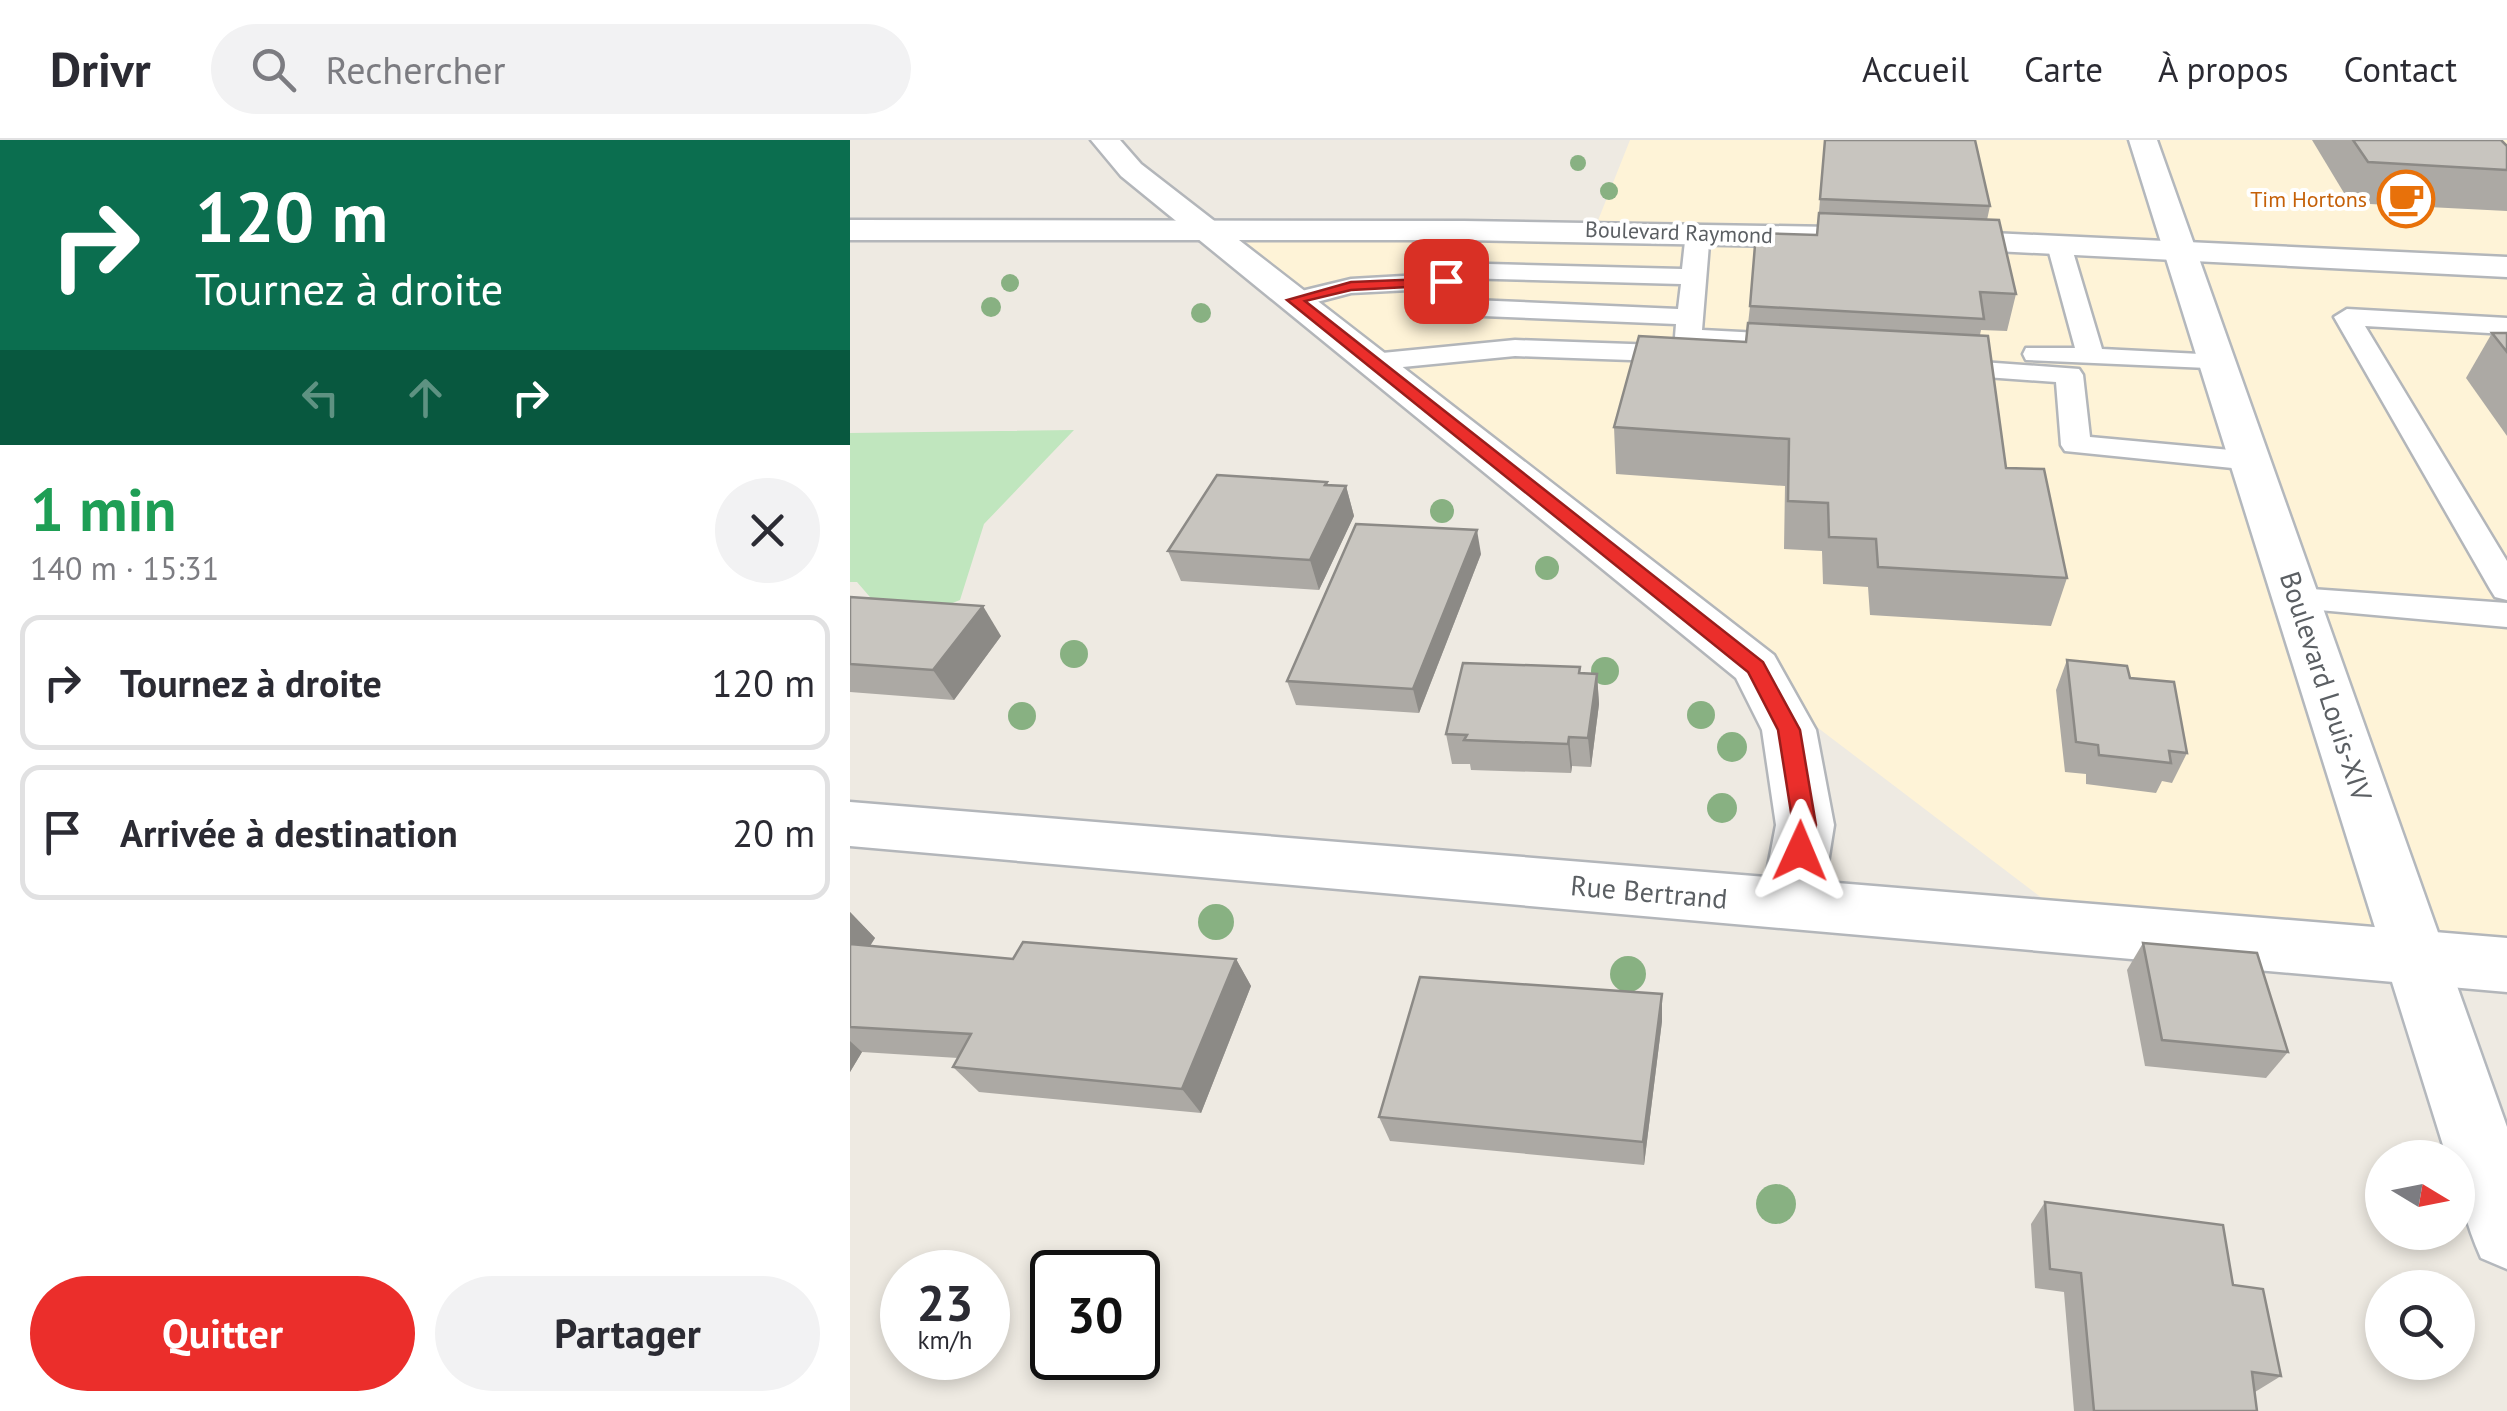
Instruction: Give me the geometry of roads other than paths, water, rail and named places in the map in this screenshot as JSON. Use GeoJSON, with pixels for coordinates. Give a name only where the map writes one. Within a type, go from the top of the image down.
{"type":"FeatureCollection","features":[{"type":"Feature","properties":{"kind":"street"},"geometry":{"type":"LineString","coordinates":[[1105,140],[1131,170],[1756,668],[1789,730],[1804,825],[1791,904]]}},
{"type":"Feature","properties":{"kind":"street","name":"Boulevard Louis-XIV"},"geometry":{"type":"LineString","coordinates":[[2143,140],[2183,250],[2507,1232]]}},
{"type":"Feature","properties":{"kind":"street","name":"Boulevard Raymond"},"geometry":{"type":"LineString","coordinates":[[850,230],[1209,232],[1402,227],[1698,232],[2507,267]]}},
{"type":"Feature","properties":{"kind":"street","name":"Rue Bertrand"},"geometry":{"type":"LineString","coordinates":[[850,824],[2507,965]]}},
{"type":"Feature","properties":{"kind":"lane"},"geometry":{"type":"LineString","coordinates":[[1372,362],[1516,348],[1820,352],[1688,337],[1698,232]]}},
{"type":"Feature","properties":{"kind":"lane"},"geometry":{"type":"LineString","coordinates":[[2059,246],[2091,357]]}},
{"type":"Feature","properties":{"kind":"lane"},"geometry":{"type":"LineString","coordinates":[[1690,318],[1433,306],[1452,270],[1694,277]]}},
{"type":"Feature","properties":{"kind":"lane"},"geometry":{"type":"LineString","coordinates":[[1294,300],[1351,286],[1446,281]]}},
{"type":"Feature","properties":{"kind":"lane"},"geometry":{"type":"LineString","coordinates":[[2507,326],[2347,317],[2507,588]]}},
{"type":"Feature","properties":{"kind":"lane"},"geometry":{"type":"LineString","coordinates":[[2220,363],[2091,357],[1916,357],[2069,375],[2076,445],[2252,461]]}},
{"type":"Feature","properties":{"kind":"lane"},"geometry":{"type":"LineString","coordinates":[[2297,599],[2507,615]]}},
{"type":"Feature","properties":{"kind":"place","name":"Tim Hortons"},"geometry":{"type":"Point","coordinates":[2406,199]}}]}
